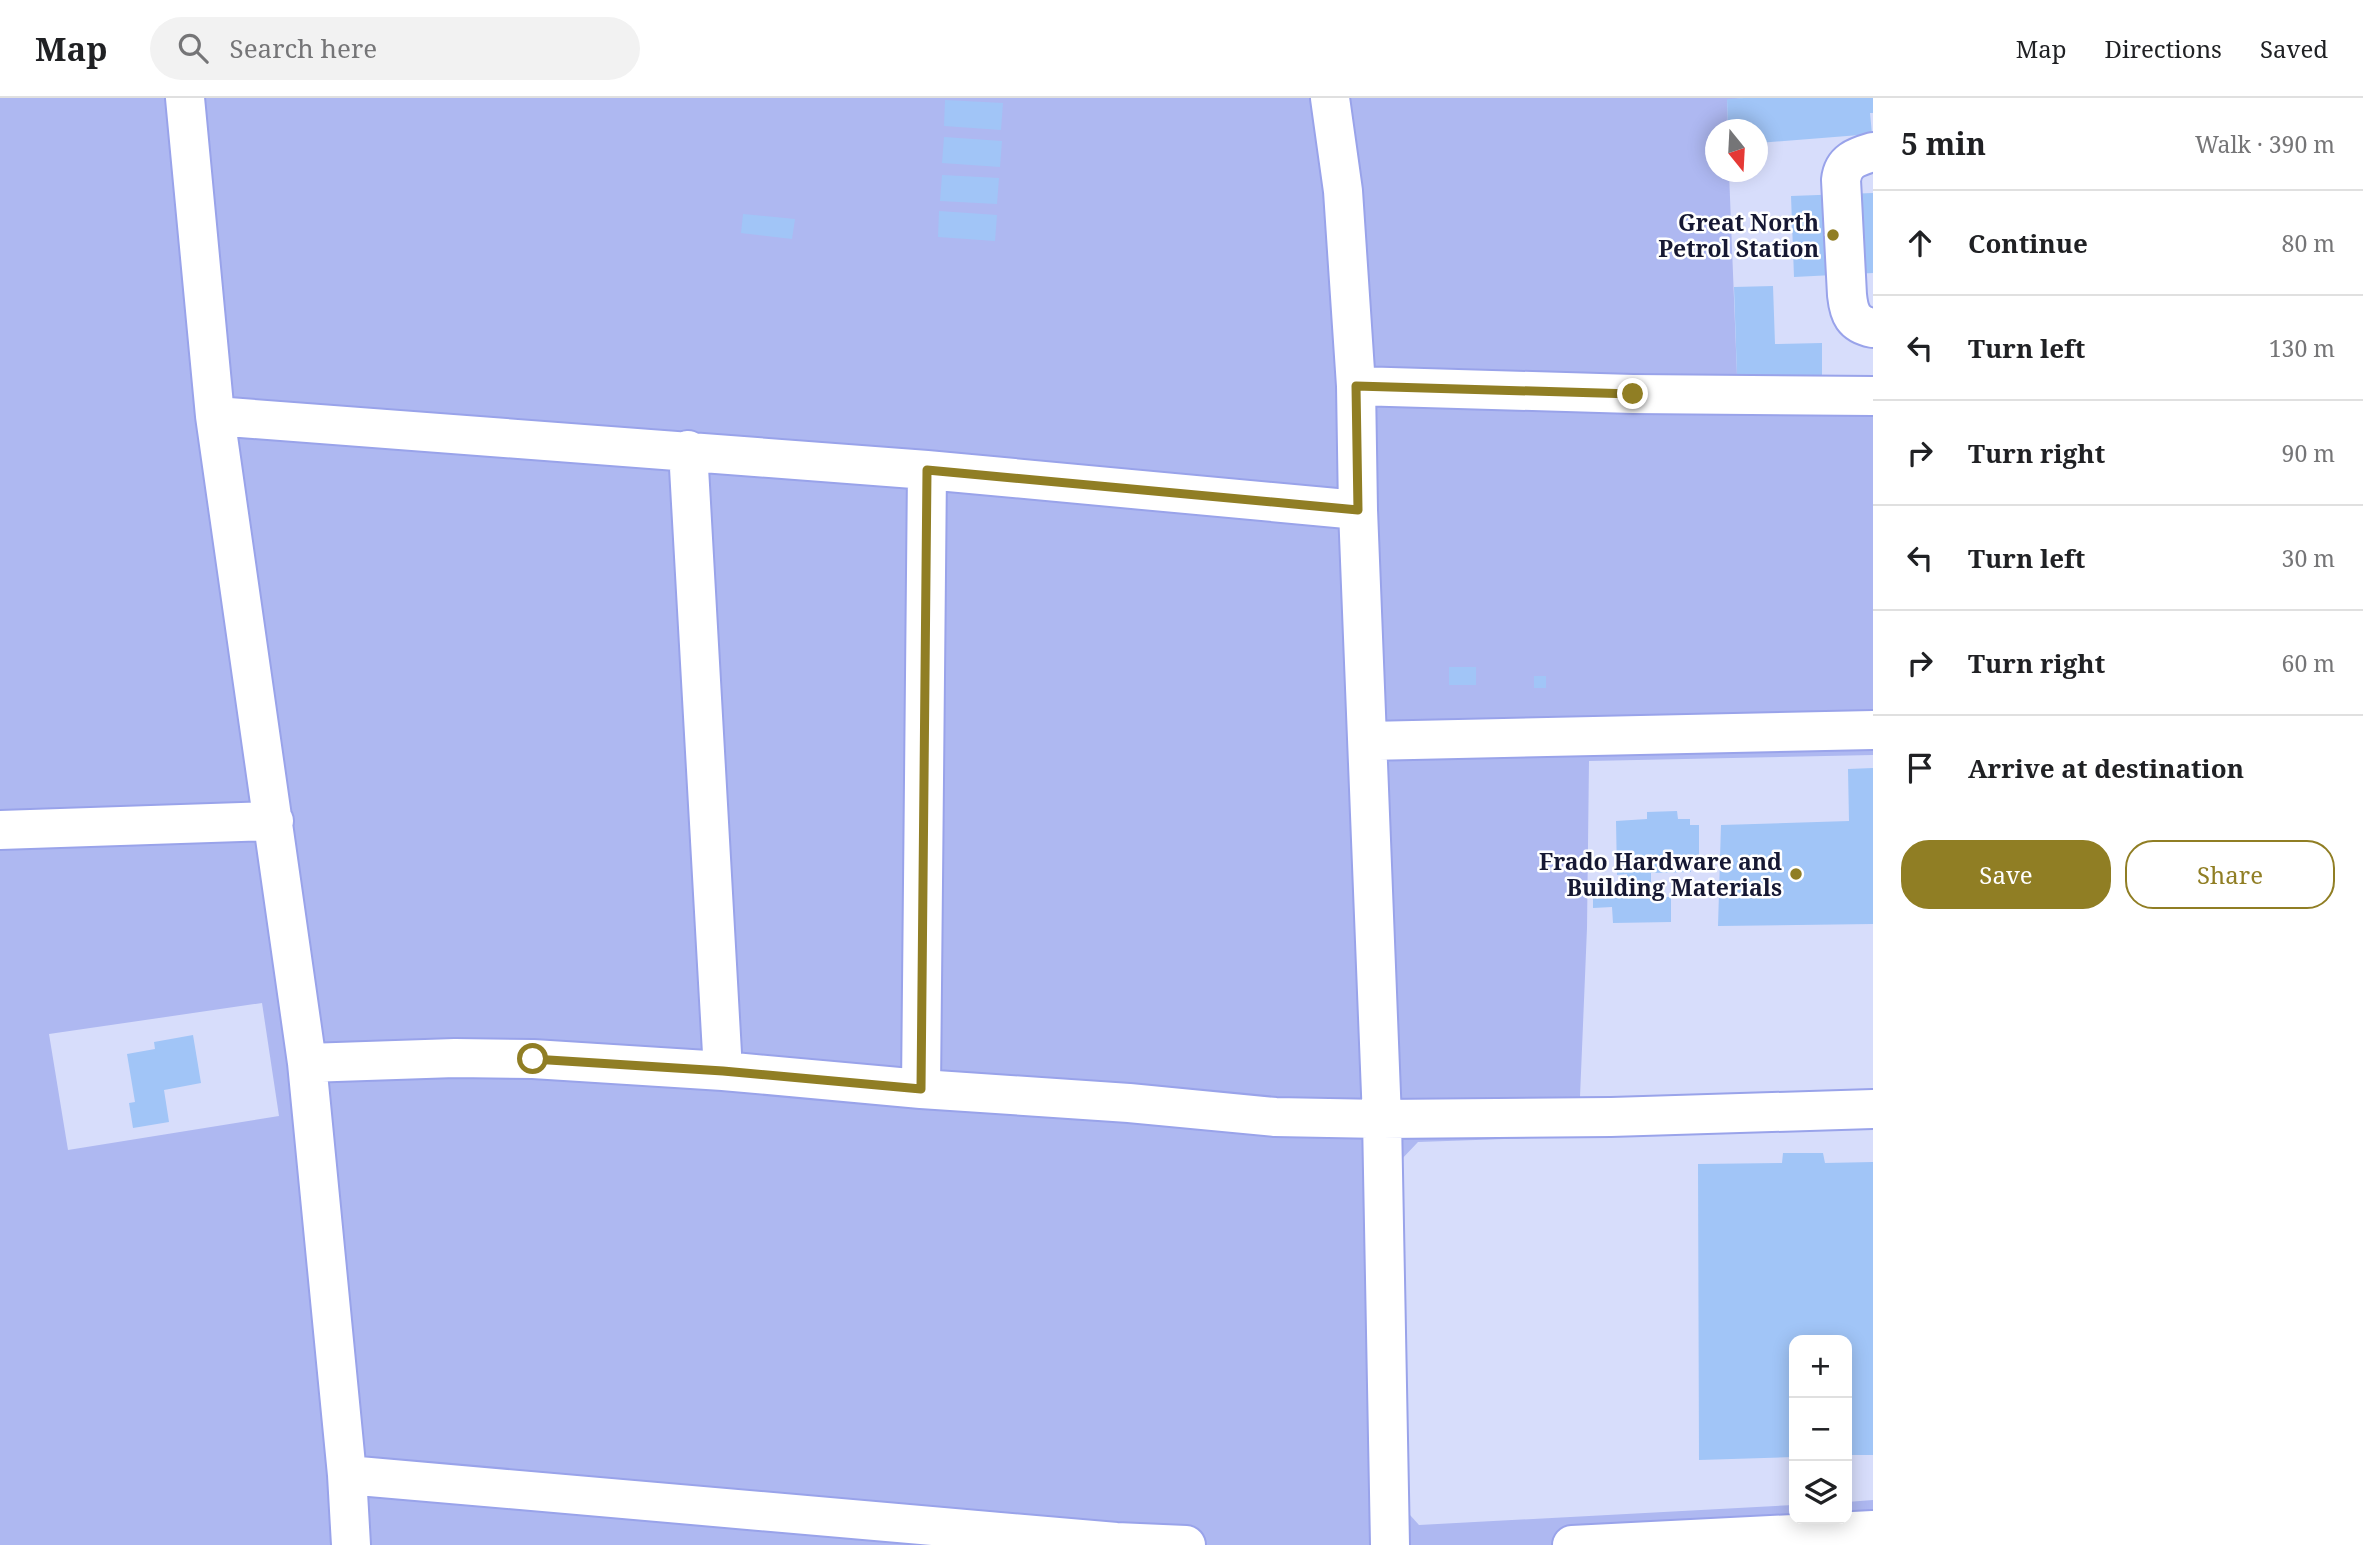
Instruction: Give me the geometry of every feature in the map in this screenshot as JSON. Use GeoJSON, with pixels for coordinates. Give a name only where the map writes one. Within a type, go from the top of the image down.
{"type":"FeatureCollection","features":[{"type":"Feature","properties":{"kind":"street"},"geometry":{"type":"LineString","coordinates":[[185,98],[215,416],[307,1063],[348,1475],[351,1545]]}},
{"type":"Feature","properties":{"kind":"street"},"geometry":{"type":"LineString","coordinates":[[1330,98],[1343,191],[1356,386],[1358,510],[1382,1119],[1390,1545]]}},
{"type":"Feature","properties":{"kind":"street"},"geometry":{"type":"LineString","coordinates":[[1873,152],[1858,156],[1846,165],[1841,180],[1849,312],[1856,322],[1873,328]]}},
{"type":"Feature","properties":{"kind":"street"},"geometry":{"type":"LineString","coordinates":[[1356,386],[1633,394],[1873,396]]}},
{"type":"Feature","properties":{"kind":"street"},"geometry":{"type":"LineString","coordinates":[[215,416],[688,450],[1358,510]]}},
{"type":"Feature","properties":{"kind":"street"},"geometry":{"type":"LineString","coordinates":[[688,450],[723,1071]]}},
{"type":"Feature","properties":{"kind":"street"},"geometry":{"type":"LineString","coordinates":[[921,1089],[927,470]]}},
{"type":"Feature","properties":{"kind":"street"},"geometry":{"type":"LineString","coordinates":[[1368,741],[1873,730]]}},
{"type":"Feature","properties":{"kind":"street"},"geometry":{"type":"LineString","coordinates":[[0,830],[274,821]]}},
{"type":"Feature","properties":{"kind":"street"},"geometry":{"type":"LineString","coordinates":[[307,1063],[455,1058],[533,1059],[723,1071],[1275,1117],[1611,1117],[1873,1108]]}},
{"type":"Feature","properties":{"kind":"street"},"geometry":{"type":"LineString","coordinates":[[348,1475],[1116,1542],[1186,1545]]}},
{"type":"Feature","properties":{"kind":"street"},"geometry":{"type":"LineString","coordinates":[[1572,1545],[1873,1530]]}},
{"type":"Feature","properties":{"kind":"shaded area"},"geometry":{"type":"Polygon","coordinates":[[[0,98],[1744,98],[1727,100],[1728,119],[1705,119],[1705,182],[1729,182],[1737,375],[1873,375],[1873,755],[1589,761],[1587,928],[1580,1097],[1873,1091],[1651,1134],[1418,1142],[1399,1162],[1401,1505],[1419,1525],[1789,1505],[1789,1524],[1852,1524],[1852,1502],[1873,1500],[1873,1545],[0,1545],[0,98]],[[262,1003],[49,1034],[68,1150],[279,1116],[262,1003]]]}},
{"type":"Feature","properties":{"kind":"building"},"geometry":{"type":"Polygon","coordinates":[[[1873,98],[1873,113],[1870,113],[1872,134],[1768,142],[1768,119],[1728,119],[1727,99],[1873,98]]]}},
{"type":"Feature","properties":{"kind":"building"},"geometry":{"type":"Polygon","coordinates":[[[945,100],[1003,103],[1001,130],[944,126],[945,100]]]}},
{"type":"Feature","properties":{"kind":"building"},"geometry":{"type":"Polygon","coordinates":[[[944,137],[1002,141],[1000,167],[942,163],[944,137]]]}},
{"type":"Feature","properties":{"kind":"building"},"geometry":{"type":"Polygon","coordinates":[[[942,175],[999,178],[997,204],[940,201],[942,175]]]}},
{"type":"Feature","properties":{"kind":"building","name":"Great North Petrol Station"},"geometry":{"type":"Polygon","coordinates":[[[1873,193],[1873,273],[1794,277],[1791,196],[1873,193]]]}},
{"type":"Feature","properties":{"kind":"building"},"geometry":{"type":"Polygon","coordinates":[[[939,211],[997,215],[995,241],[938,237],[939,211]]]}},
{"type":"Feature","properties":{"kind":"building"},"geometry":{"type":"Polygon","coordinates":[[[743,214],[795,219],[792,239],[741,233],[743,214]]]}},
{"type":"Feature","properties":{"kind":"building"},"geometry":{"type":"Polygon","coordinates":[[[1773,286],[1775,344],[1822,343],[1822,375],[1737,376],[1734,287],[1773,286]]]}},
{"type":"Feature","properties":{"kind":"building"},"geometry":{"type":"Polygon","coordinates":[[[1449,667],[1476,667],[1476,685],[1449,685],[1449,667]]]}},
{"type":"Feature","properties":{"kind":"building"},"geometry":{"type":"Polygon","coordinates":[[[1534,676],[1546,676],[1546,688],[1534,688],[1534,676]]]}},
{"type":"Feature","properties":{"kind":"building","name":"Frado Hardware and Building Materials"},"geometry":{"type":"Polygon","coordinates":[[[1873,768],[1873,924],[1718,926],[1721,825],[1849,821],[1848,769],[1873,768]]]}},
{"type":"Feature","properties":{"kind":"building"},"geometry":{"type":"Polygon","coordinates":[[[1677,811],[1678,819],[1690,819],[1690,825],[1699,825],[1699,860],[1691,860],[1691,872],[1651,873],[1651,882],[1626,882],[1627,874],[1617,875],[1616,821],[1647,819],[1647,812],[1677,811]]]}},
{"type":"Feature","properties":{"kind":"building"},"geometry":{"type":"Polygon","coordinates":[[[1593,889],[1613,889],[1613,898],[1671,897],[1671,922],[1613,923],[1612,907],[1593,908],[1593,889]]]}},
{"type":"Feature","properties":{"kind":"building"},"geometry":{"type":"Polygon","coordinates":[[[193,1035],[201,1083],[164,1090],[169,1122],[133,1128],[129,1103],[135,1102],[127,1054],[155,1049],[154,1042],[193,1035]]]}},
{"type":"Feature","properties":{"kind":"building"},"geometry":{"type":"Polygon","coordinates":[[[1783,1153],[1823,1153],[1825,1163],[1873,1162],[1873,1455],[1852,1455],[1852,1335],[1789,1335],[1789,1457],[1699,1460],[1698,1164],[1782,1163],[1783,1153]]]}},
{"type":"Feature","properties":{"kind":"place","name":"Great North Petrol Station"},"geometry":{"type":"Point","coordinates":[1833,235]}},
{"type":"Feature","properties":{"kind":"place","name":"Frado Hardware and Building Materials"},"geometry":{"type":"Point","coordinates":[1796,874]}},
{"type":"Feature","properties":{"kind":"route"},"geometry":{"type":"LineString","coordinates":[[533,1059],[723,1071],[921,1089],[927,470],[1358,510],[1356,386],[1633,394]]}}]}
